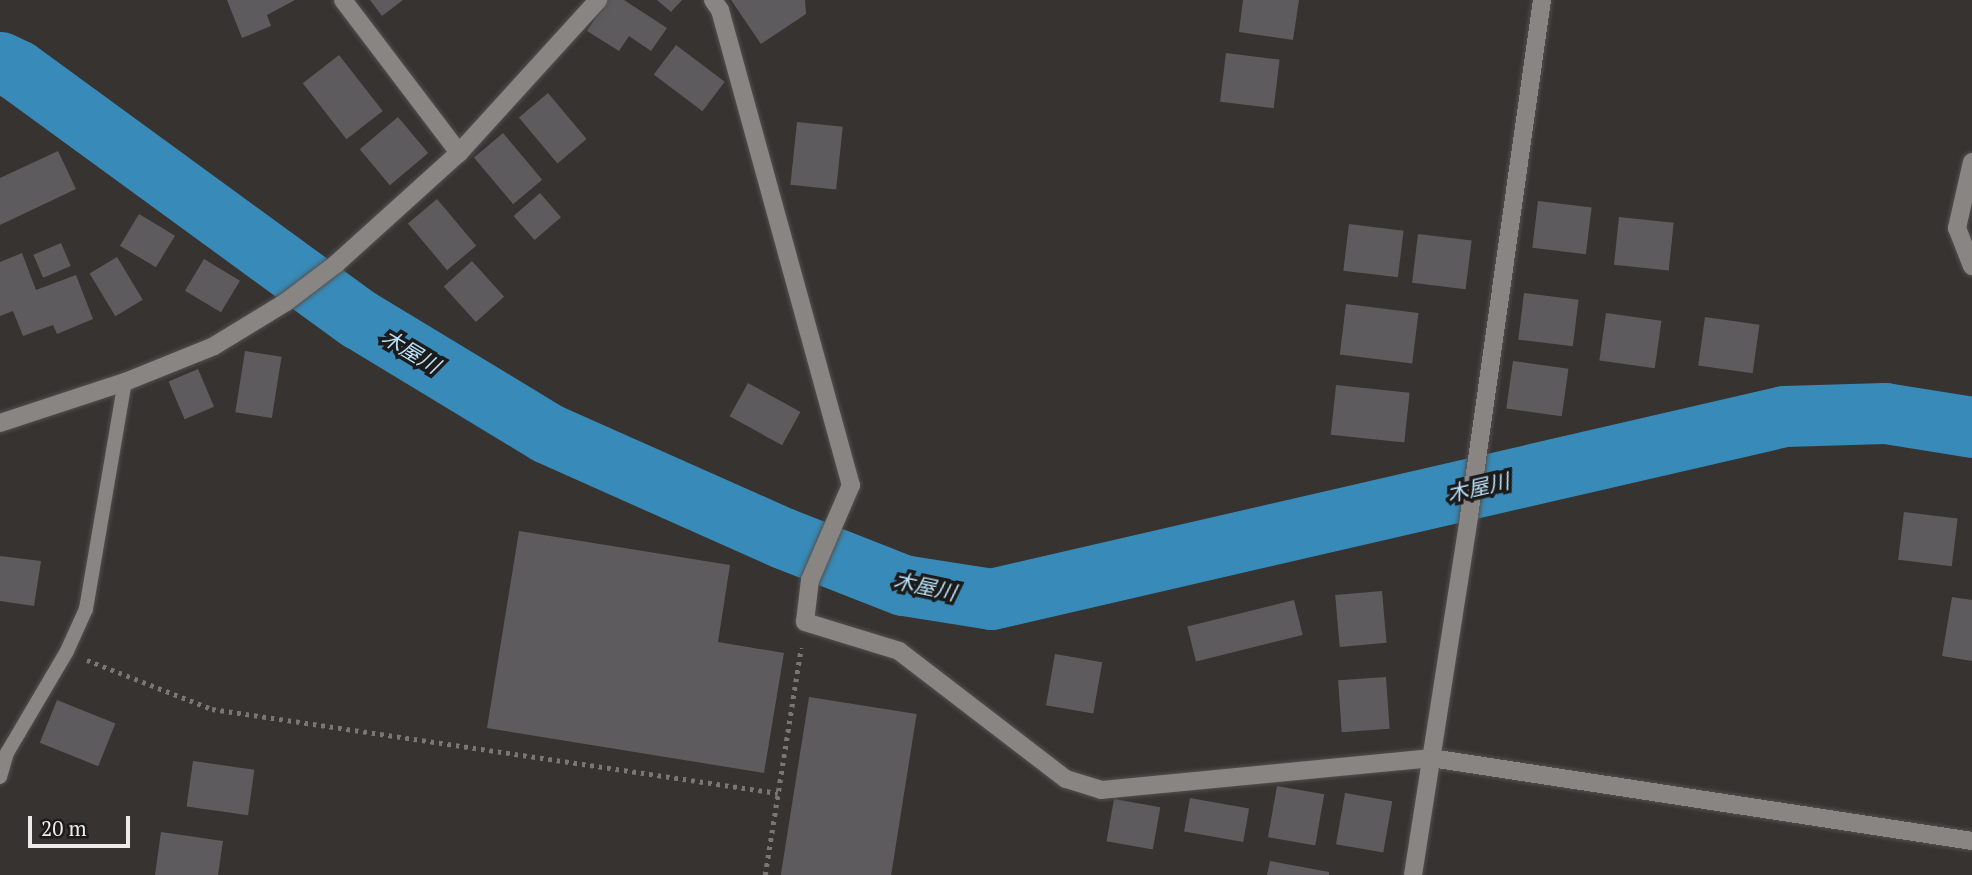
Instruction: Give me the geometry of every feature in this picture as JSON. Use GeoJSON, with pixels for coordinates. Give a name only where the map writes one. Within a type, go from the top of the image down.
{"type":"FeatureCollection","features":[{"type":"Feature","properties":{"kind":"street"},"geometry":{"type":"LineString","coordinates":[[343,0],[458,153]]}},
{"type":"Feature","properties":{"kind":"street"},"geometry":{"type":"LineString","coordinates":[[0,423],[125,382],[214,346],[286,302],[336,264],[458,153],[598,0]]}},
{"type":"Feature","properties":{"kind":"street"},"geometry":{"type":"LineString","coordinates":[[713,0],[720,10],[851,485],[844,509],[810,580],[805,622],[899,651],[1066,779],[1101,790],[1431,758],[1972,841]]}},
{"type":"Feature","properties":{"kind":"street"},"geometry":{"type":"LineString","coordinates":[[1413,875],[1478,458],[1542,0]]}},
{"type":"Feature","properties":{"kind":"street"},"geometry":{"type":"LineString","coordinates":[[1972,162],[1957,228],[1972,266]]}},
{"type":"Feature","properties":{"kind":"lane"},"geometry":{"type":"LineString","coordinates":[[0,777],[7,752],[67,651],[86,609],[125,382]]}},
{"type":"Feature","properties":{"kind":"path"},"geometry":{"type":"LineString","coordinates":[[765,875],[805,622]]}},
{"type":"Feature","properties":{"kind":"path"},"geometry":{"type":"LineString","coordinates":[[67,651],[154,690],[212,709],[778,793]]}},
{"type":"Feature","properties":{"kind":"building"},"geometry":{"type":"Polygon","coordinates":[[[227,0],[295,0],[267,15],[271,26],[242,38],[227,0]]]}},
{"type":"Feature","properties":{"kind":"building"},"geometry":{"type":"Polygon","coordinates":[[[370,0],[403,0],[382,16],[370,0]]]}},
{"type":"Feature","properties":{"kind":"building"},"geometry":{"type":"Polygon","coordinates":[[[607,0],[624,0],[667,28],[651,51],[629,36],[619,51],[587,31],[607,0]]]}},
{"type":"Feature","properties":{"kind":"building"},"geometry":{"type":"Polygon","coordinates":[[[657,0],[682,0],[671,12],[657,0]]]}},
{"type":"Feature","properties":{"kind":"building"},"geometry":{"type":"Polygon","coordinates":[[[731,0],[805,0],[806,14],[761,44],[731,0]]]}},
{"type":"Feature","properties":{"kind":"building"},"geometry":{"type":"Polygon","coordinates":[[[1243,0],[1299,0],[1293,40],[1239,32],[1243,0]]]}},
{"type":"Feature","properties":{"kind":"building"},"geometry":{"type":"Polygon","coordinates":[[[676,45],[725,82],[702,111],[654,75],[676,45]]]}},
{"type":"Feature","properties":{"kind":"building"},"geometry":{"type":"Polygon","coordinates":[[[1226,53],[1280,60],[1274,108],[1220,102],[1226,53]]]}},
{"type":"Feature","properties":{"kind":"building"},"geometry":{"type":"Polygon","coordinates":[[[339,55],[383,111],[346,139],[303,83],[339,55]]]}},
{"type":"Feature","properties":{"kind":"building"},"geometry":{"type":"Polygon","coordinates":[[[548,93],[587,139],[557,163],[519,117],[548,93]]]}},
{"type":"Feature","properties":{"kind":"building"},"geometry":{"type":"Polygon","coordinates":[[[398,117],[428,153],[390,185],[360,149],[398,117]]]}},
{"type":"Feature","properties":{"kind":"building"},"geometry":{"type":"Polygon","coordinates":[[[797,122],[843,127],[836,189],[790,185],[797,122]]]}},
{"type":"Feature","properties":{"kind":"building"},"geometry":{"type":"Polygon","coordinates":[[[503,133],[542,180],[513,204],[474,157],[503,133]]]}},
{"type":"Feature","properties":{"kind":"building"},"geometry":{"type":"Polygon","coordinates":[[[58,151],[76,189],[0,225],[0,178],[58,151]]]}},
{"type":"Feature","properties":{"kind":"building"},"geometry":{"type":"Polygon","coordinates":[[[540,193],[561,217],[535,240],[514,216],[540,193]]]}},
{"type":"Feature","properties":{"kind":"building"},"geometry":{"type":"Polygon","coordinates":[[[437,199],[476,246],[447,270],[408,223],[437,199]]]}},
{"type":"Feature","properties":{"kind":"building"},"geometry":{"type":"Polygon","coordinates":[[[1538,201],[1592,208],[1586,254],[1532,248],[1538,201]]]}},
{"type":"Feature","properties":{"kind":"building"},"geometry":{"type":"Polygon","coordinates":[[[139,214],[175,236],[156,267],[120,246],[139,214]]]}},
{"type":"Feature","properties":{"kind":"building"},"geometry":{"type":"Polygon","coordinates":[[[1619,217],[1674,223],[1669,270],[1614,265],[1619,217]]]}},
{"type":"Feature","properties":{"kind":"building"},"geometry":{"type":"Polygon","coordinates":[[[1349,224],[1404,231],[1398,277],[1343,271],[1349,224]]]}},
{"type":"Feature","properties":{"kind":"building"},"geometry":{"type":"Polygon","coordinates":[[[1418,234],[1472,241],[1466,289],[1412,283],[1418,234]]]}},
{"type":"Feature","properties":{"kind":"building"},"geometry":{"type":"Polygon","coordinates":[[[61,243],[71,266],[43,278],[33,255],[61,243]]]}},
{"type":"Feature","properties":{"kind":"building"},"geometry":{"type":"Polygon","coordinates":[[[22,253],[36,290],[76,275],[93,319],[57,334],[53,325],[23,336],[13,311],[0,316],[0,262],[22,253]]]}},
{"type":"Feature","properties":{"kind":"building"},"geometry":{"type":"Polygon","coordinates":[[[117,257],[143,300],[115,316],[90,273],[117,257]]]}},
{"type":"Feature","properties":{"kind":"building"},"geometry":{"type":"Polygon","coordinates":[[[204,259],[240,281],[221,312],[185,291],[204,259]]]}},
{"type":"Feature","properties":{"kind":"building"},"geometry":{"type":"Polygon","coordinates":[[[472,261],[504,297],[476,322],[444,286],[472,261]]]}},
{"type":"Feature","properties":{"kind":"building"},"geometry":{"type":"Polygon","coordinates":[[[1524,293],[1579,300],[1573,346],[1518,340],[1524,293]]]}},
{"type":"Feature","properties":{"kind":"building"},"geometry":{"type":"Polygon","coordinates":[[[1346,304],[1418,313],[1412,364],[1340,355],[1346,304]]]}},
{"type":"Feature","properties":{"kind":"building"},"geometry":{"type":"Polygon","coordinates":[[[1606,313],[1661,321],[1655,368],[1599,361],[1606,313]]]}},
{"type":"Feature","properties":{"kind":"building"},"geometry":{"type":"Polygon","coordinates":[[[1705,317],[1759,325],[1753,373],[1698,366],[1705,317]]]}},
{"type":"Feature","properties":{"kind":"building"},"geometry":{"type":"Polygon","coordinates":[[[245,351],[282,357],[272,418],[235,412],[245,351]]]}},
{"type":"Feature","properties":{"kind":"building"},"geometry":{"type":"Polygon","coordinates":[[[1513,361],[1568,369],[1562,416],[1506,409],[1513,361]]]}},
{"type":"Feature","properties":{"kind":"building"},"geometry":{"type":"Polygon","coordinates":[[[198,369],[214,407],[185,419],[169,382],[198,369]]]}},
{"type":"Feature","properties":{"kind":"building"},"geometry":{"type":"Polygon","coordinates":[[[748,383],[800,412],[782,445],[730,416],[748,383]]]}},
{"type":"Feature","properties":{"kind":"building"},"geometry":{"type":"Polygon","coordinates":[[[1336,385],[1410,393],[1404,442],[1331,435],[1336,385]]]}},
{"type":"Feature","properties":{"kind":"building"},"geometry":{"type":"Polygon","coordinates":[[[1904,512],[1958,519],[1952,566],[1898,560],[1904,512]]]}},
{"type":"Feature","properties":{"kind":"building"},"geometry":{"type":"Polygon","coordinates":[[[519,531],[730,565],[718,642],[784,653],[764,773],[487,728],[519,531]]]}},
{"type":"Feature","properties":{"kind":"building"},"geometry":{"type":"Polygon","coordinates":[[[0,556],[41,561],[34,606],[0,601],[0,556]]]}},
{"type":"Feature","properties":{"kind":"building"},"geometry":{"type":"Polygon","coordinates":[[[1382,591],[1387,643],[1340,647],[1335,595],[1382,591]]]}},
{"type":"Feature","properties":{"kind":"building"},"geometry":{"type":"Polygon","coordinates":[[[1952,597],[1972,600],[1972,661],[1942,656],[1952,597]]]}},
{"type":"Feature","properties":{"kind":"building"},"geometry":{"type":"Polygon","coordinates":[[[1294,600],[1303,635],[1196,662],[1187,627],[1294,600]]]}},
{"type":"Feature","properties":{"kind":"building"},"geometry":{"type":"Polygon","coordinates":[[[1055,654],[1102,662],[1093,714],[1046,705],[1055,654]]]}},
{"type":"Feature","properties":{"kind":"building"},"geometry":{"type":"Polygon","coordinates":[[[1386,677],[1390,729],[1342,732],[1338,680],[1386,677]]]}},
{"type":"Feature","properties":{"kind":"building"},"geometry":{"type":"Polygon","coordinates":[[[809,697],[917,714],[891,875],[781,875],[809,697]]]}},
{"type":"Feature","properties":{"kind":"building"},"geometry":{"type":"Polygon","coordinates":[[[57,700],[115,724],[98,766],[40,743],[57,700]]]}},
{"type":"Feature","properties":{"kind":"building"},"geometry":{"type":"Polygon","coordinates":[[[193,761],[254,770],[248,815],[187,807],[193,761]]]}},
{"type":"Feature","properties":{"kind":"building"},"geometry":{"type":"Polygon","coordinates":[[[1277,786],[1324,794],[1315,846],[1268,837],[1277,786]]]}},
{"type":"Feature","properties":{"kind":"building"},"geometry":{"type":"Polygon","coordinates":[[[1345,793],[1392,801],[1383,853],[1336,844],[1345,793]]]}},
{"type":"Feature","properties":{"kind":"building"},"geometry":{"type":"Polygon","coordinates":[[[1190,798],[1249,808],[1243,842],[1184,831],[1190,798]]]}},
{"type":"Feature","properties":{"kind":"building"},"geometry":{"type":"Polygon","coordinates":[[[1114,799],[1160,807],[1153,850],[1107,841],[1114,799]]]}},
{"type":"Feature","properties":{"kind":"building"},"geometry":{"type":"Polygon","coordinates":[[[161,832],[223,841],[218,875],[155,875],[161,832]]]}},
{"type":"Feature","properties":{"kind":"building"},"geometry":{"type":"Polygon","coordinates":[[[1270,861],[1329,872],[1329,875],[1267,875],[1270,861]]]}},
{"type":"Feature","properties":{"kind":"waterway","name":"木屋川"},"geometry":{"type":"LineString","coordinates":[[0,62],[17,70],[359,319],[547,433],[783,538],[903,585],[991,599],[1784,416],[1885,413],[1972,427]]}}]}
